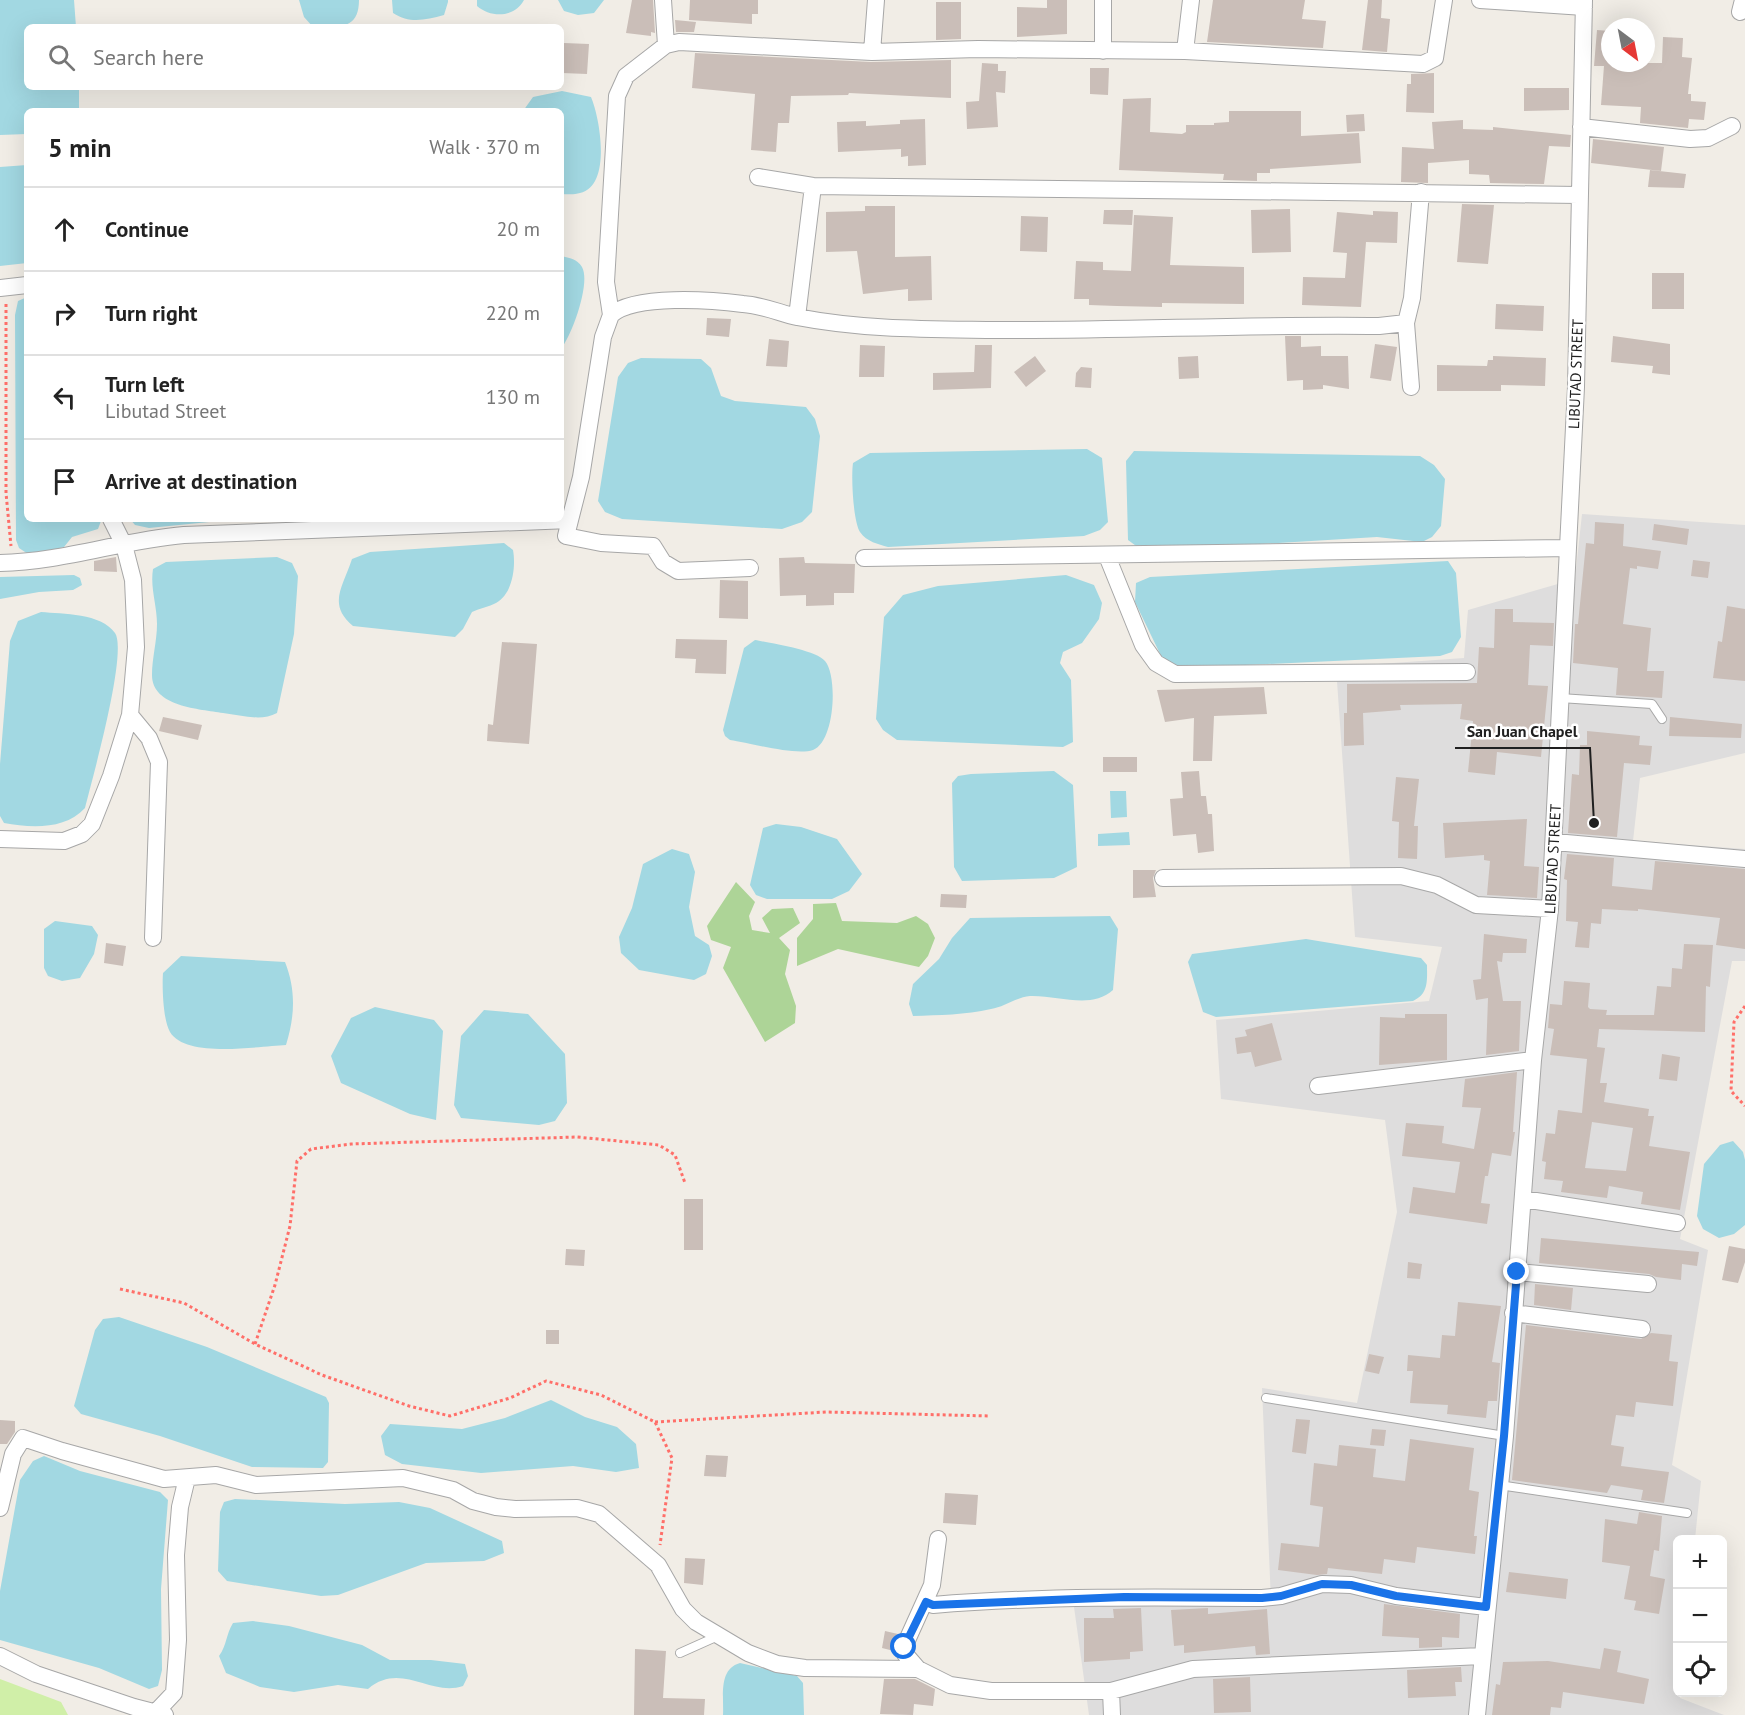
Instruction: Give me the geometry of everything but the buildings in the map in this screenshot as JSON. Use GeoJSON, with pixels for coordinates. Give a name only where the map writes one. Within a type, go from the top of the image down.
{"type":"FeatureCollection","features":[{"type":"Feature","properties":{"kind":"street"},"geometry":{"type":"LineString","coordinates":[[663,0],[666,45]]}},
{"type":"Feature","properties":{"kind":"street"},"geometry":{"type":"LineString","coordinates":[[872,52],[876,0]]}},
{"type":"Feature","properties":{"kind":"street"},"geometry":{"type":"LineString","coordinates":[[1103,0],[1103,51]]}},
{"type":"Feature","properties":{"kind":"street"},"geometry":{"type":"LineString","coordinates":[[1185,51],[1191,0]]}},
{"type":"Feature","properties":{"kind":"street"},"geometry":{"type":"LineString","coordinates":[[750,568],[678,571],[663,562],[653,546],[601,543],[566,536],[581,477],[605,329],[611,315],[606,282],[618,96],[626,76],[666,45],[679,42],[872,52],[978,49],[1185,51],[1336,61],[1429,63],[1435,58],[1438,48],[1444,0]]}},
{"type":"Feature","properties":{"kind":"street"},"geometry":{"type":"LineString","coordinates":[[1480,0],[1584,3]]}},
{"type":"Feature","properties":{"kind":"street","name":"LIBUTAD STREET"},"geometry":{"type":"LineString","coordinates":[[1477,1715],[1504,1436],[1533,1060],[1555,842],[1576,387],[1584,3]]}},
{"type":"Feature","properties":{"kind":"street"},"geometry":{"type":"LineString","coordinates":[[1581,127],[1690,139],[1708,138],[1732,126]]}},
{"type":"Feature","properties":{"kind":"street"},"geometry":{"type":"LineString","coordinates":[[758,177],[813,186],[1579,195]]}},
{"type":"Feature","properties":{"kind":"street"},"geometry":{"type":"LineString","coordinates":[[797,317],[813,186]]}},
{"type":"Feature","properties":{"kind":"street"},"geometry":{"type":"LineString","coordinates":[[1411,387],[1406,323],[1412,298],[1421,192]]}},
{"type":"Feature","properties":{"kind":"street"},"geometry":{"type":"LineString","coordinates":[[3,288],[24,285]]}},
{"type":"Feature","properties":{"kind":"street"},"geometry":{"type":"LineString","coordinates":[[611,315],[630,306],[662,301],[745,304],[843,326],[886,329],[1379,326],[1406,323]]}},
{"type":"Feature","properties":{"kind":"street"},"geometry":{"type":"LineString","coordinates":[[564,520],[570,520]]}},
{"type":"Feature","properties":{"kind":"street"},"geometry":{"type":"LineString","coordinates":[[0,839],[64,840],[82,834],[93,824],[130,715],[136,647],[136,605],[124,544],[113,522]]}},
{"type":"Feature","properties":{"kind":"street"},"geometry":{"type":"LineString","coordinates":[[6,563],[64,558],[160,537],[284,524],[495,525],[540,522]]}},
{"type":"Feature","properties":{"kind":"street"},"geometry":{"type":"LineString","coordinates":[[864,558],[1568,548]]}},
{"type":"Feature","properties":{"kind":"street"},"geometry":{"type":"LineString","coordinates":[[1107,556],[1143,645],[1156,663],[1175,674],[1467,672]]}},
{"type":"Feature","properties":{"kind":"street"},"geometry":{"type":"LineString","coordinates":[[130,715],[149,738],[159,762],[153,938]]}},
{"type":"Feature","properties":{"kind":"street"},"geometry":{"type":"LineString","coordinates":[[1555,842],[1745,859]]}},
{"type":"Feature","properties":{"kind":"street"},"geometry":{"type":"LineString","coordinates":[[1163,878],[1401,876],[1437,885],[1476,905],[1550,909]]}},
{"type":"Feature","properties":{"kind":"street"},"geometry":{"type":"LineString","coordinates":[[1318,1086],[1533,1060]]}},
{"type":"Feature","properties":{"kind":"street"},"geometry":{"type":"LineString","coordinates":[[1523,1199],[1677,1223]]}},
{"type":"Feature","properties":{"kind":"street"},"geometry":{"type":"LineString","coordinates":[[1517,1272],[1648,1284]]}},
{"type":"Feature","properties":{"kind":"street"},"geometry":{"type":"LineString","coordinates":[[1513,1313],[1642,1329]]}},
{"type":"Feature","properties":{"kind":"street"},"geometry":{"type":"LineString","coordinates":[[0,1508],[13,1454],[23,1438],[164,1479],[216,1475],[256,1485],[403,1478],[453,1490],[473,1501],[496,1507],[577,1508],[600,1514],[658,1565],[683,1609],[696,1622],[719,1636],[777,1664],[805,1668],[918,1670],[950,1685],[991,1690],[1111,1691],[1193,1669],[1482,1656]]}},
{"type":"Feature","properties":{"kind":"street"},"geometry":{"type":"LineString","coordinates":[[0,1656],[36,1674],[134,1707],[160,1713],[174,1693],[178,1640],[176,1555],[180,1507],[188,1478]]}},
{"type":"Feature","properties":{"kind":"street"},"geometry":{"type":"LineString","coordinates":[[918,1670],[905,1654],[904,1647],[932,1585],[938,1539]]}},
{"type":"Feature","properties":{"kind":"street"},"geometry":{"type":"LineString","coordinates":[[926,1602],[933,1605],[1124,1597],[1262,1598],[1281,1596],[1322,1584],[1351,1585],[1396,1596],[1486,1607]]}},
{"type":"Feature","properties":{"kind":"street"},"geometry":{"type":"LineString","coordinates":[[1111,1691],[1112,1715]]}},
{"type":"Feature","properties":{"kind":"lane"},"geometry":{"type":"LineString","coordinates":[[1560,698],[1652,704],[1662,719]]}},
{"type":"Feature","properties":{"kind":"lane"},"geometry":{"type":"LineString","coordinates":[[1266,1398],[1504,1436]]}},
{"type":"Feature","properties":{"kind":"lane"},"geometry":{"type":"LineString","coordinates":[[1499,1485],[1687,1514]]}},
{"type":"Feature","properties":{"kind":"lane"},"geometry":{"type":"LineString","coordinates":[[680,1653],[719,1636]]}},
{"type":"Feature","properties":{"kind":"path"},"geometry":{"type":"LineString","coordinates":[[3,288],[6,563]]}},
{"type":"Feature","properties":{"kind":"path"},"geometry":{"type":"LineString","coordinates":[[1745,1006],[1734,1022],[1731,1091],[1745,1106]]}},
{"type":"Feature","properties":{"kind":"path"},"geometry":{"type":"LineString","coordinates":[[255,1344],[275,1285],[290,1226],[297,1161],[311,1149],[351,1144],[577,1137],[659,1145],[675,1155],[685,1184]]}},
{"type":"Feature","properties":{"kind":"path"},"geometry":{"type":"LineString","coordinates":[[120,1289],[184,1303],[255,1344],[344,1383],[409,1406],[450,1416],[510,1398],[546,1381],[601,1395],[655,1422],[826,1412],[990,1416]]}},
{"type":"Feature","properties":{"kind":"path"},"geometry":{"type":"LineString","coordinates":[[655,1422],[672,1458],[658,1565]]}},
{"type":"Feature","properties":{"kind":"shaded area"},"geometry":{"type":"Polygon","coordinates":[[[1582,514],[1745,525],[1745,753],[1640,778],[1633,841],[1745,849],[1745,961],[1732,961],[1680,1239],[1708,1250],[1672,1465],[1701,1481],[1695,1535],[1673,1535],[1673,1697],[1680,1697],[1724,1715],[1089,1715],[1074,1607],[1271,1602],[1262,1388],[1357,1403],[1397,1212],[1385,1120],[1221,1099],[1216,1020],[1429,1001],[1442,947],[1355,937],[1336,667],[1464,658],[1468,610],[1575,579],[1582,514]]]}},
{"type":"Feature","properties":{"kind":"green space"},"geometry":{"type":"Polygon","coordinates":[[[736,882],[755,902],[749,916],[752,930],[770,933],[762,918],[772,909],[793,908],[800,923],[779,938],[790,950],[785,974],[796,1006],[795,1023],[765,1042],[723,968],[731,947],[711,940],[707,926],[736,882]]]}},
{"type":"Feature","properties":{"kind":"green space"},"geometry":{"type":"Polygon","coordinates":[[[836,903],[842,921],[897,923],[916,916],[928,924],[935,938],[928,956],[919,967],[838,949],[797,966],[797,938],[813,919],[813,904],[836,903]]]}},
{"type":"Feature","properties":{"kind":"green space"},"geometry":{"type":"Polygon","coordinates":[[[0,1679],[61,1702],[68,1715],[0,1715],[0,1679]]]}},
{"type":"Feature","properties":{"kind":"water"},"geometry":{"type":"Polygon","coordinates":[[[0,0],[74,0],[76,24],[24,24],[24,90],[79,90],[79,108],[24,108],[24,134],[0,135],[0,0]]]}},
{"type":"Feature","properties":{"kind":"water"},"geometry":{"type":"Polygon","coordinates":[[[299,0],[359,0],[355,17],[347,24],[310,24],[304,17],[299,0]]]}},
{"type":"Feature","properties":{"kind":"water"},"geometry":{"type":"Polygon","coordinates":[[[392,0],[448,0],[448,2],[444,15],[412,20],[393,13],[392,0]]]}},
{"type":"Feature","properties":{"kind":"water"},"geometry":{"type":"Polygon","coordinates":[[[477,0],[524,0],[520,6],[508,13],[495,14],[477,6],[477,0]]]}},
{"type":"Feature","properties":{"kind":"water"},"geometry":{"type":"Polygon","coordinates":[[[558,0],[604,0],[594,13],[578,15],[564,11],[558,0]]]}},
{"type":"Feature","properties":{"kind":"water"},"geometry":{"type":"Polygon","coordinates":[[[562,91],[591,97],[598,120],[601,150],[600,165],[590,188],[580,193],[564,194],[564,108],[525,108],[533,97],[562,91]]]}},
{"type":"Feature","properties":{"kind":"water"},"geometry":{"type":"Polygon","coordinates":[[[24,165],[24,263],[0,266],[0,167],[24,165]]]}},
{"type":"Feature","properties":{"kind":"water"},"geometry":{"type":"Polygon","coordinates":[[[564,257],[578,262],[584,275],[579,309],[564,344],[564,257]]]}},
{"type":"Feature","properties":{"kind":"water"},"geometry":{"type":"Polygon","coordinates":[[[24,298],[24,522],[101,522],[98,529],[72,537],[64,547],[31,556],[19,548],[16,540],[15,315],[18,301],[24,298]]]}},
{"type":"Feature","properties":{"kind":"water"},"geometry":{"type":"Polygon","coordinates":[[[641,358],[701,359],[711,368],[721,396],[735,401],[806,407],[815,419],[820,436],[812,512],[802,522],[782,529],[622,519],[605,512],[598,501],[618,377],[628,363],[641,358]]]}},
{"type":"Feature","properties":{"kind":"water"},"geometry":{"type":"Polygon","coordinates":[[[1087,449],[1102,458],[1108,522],[1100,530],[1084,536],[888,547],[873,542],[860,532],[853,498],[853,463],[870,453],[1087,449]]]}},
{"type":"Feature","properties":{"kind":"water"},"geometry":{"type":"Polygon","coordinates":[[[1134,451],[1420,456],[1434,465],[1445,479],[1441,526],[1432,537],[1422,542],[1377,537],[1143,551],[1128,540],[1126,461],[1134,451]]]}},
{"type":"Feature","properties":{"kind":"water"},"geometry":{"type":"Polygon","coordinates":[[[132,522],[209,522],[149,528],[135,525],[132,522]]]}},
{"type":"Feature","properties":{"kind":"water"},"geometry":{"type":"Polygon","coordinates":[[[504,543],[513,550],[514,557],[510,586],[502,599],[472,612],[463,629],[455,637],[353,626],[341,610],[339,595],[352,559],[370,552],[504,543]]]}},
{"type":"Feature","properties":{"kind":"water"},"geometry":{"type":"Polygon","coordinates":[[[277,557],[292,563],[298,576],[294,634],[277,713],[258,717],[202,710],[168,700],[160,694],[154,686],[152,675],[157,624],[152,583],[153,569],[166,562],[277,557]]]}},
{"type":"Feature","properties":{"kind":"water"},"geometry":{"type":"Polygon","coordinates":[[[1448,561],[1456,573],[1461,637],[1452,652],[1440,656],[1183,668],[1163,660],[1135,602],[1136,583],[1150,577],[1448,561]]]}},
{"type":"Feature","properties":{"kind":"water"},"geometry":{"type":"Polygon","coordinates":[[[74,575],[80,578],[82,585],[73,590],[39,592],[0,599],[0,577],[74,575]]]}},
{"type":"Feature","properties":{"kind":"water"},"geometry":{"type":"Polygon","coordinates":[[[1066,575],[1094,585],[1102,603],[1099,619],[1082,643],[1063,652],[1060,663],[1071,680],[1073,742],[1063,747],[897,740],[883,730],[876,719],[884,617],[903,595],[938,586],[1066,575]]]}},
{"type":"Feature","properties":{"kind":"water"},"geometry":{"type":"Polygon","coordinates":[[[41,612],[91,618],[109,626],[115,633],[118,645],[117,664],[108,717],[85,808],[77,815],[58,824],[25,826],[4,823],[0,816],[0,764],[10,641],[18,621],[41,612]]]}},
{"type":"Feature","properties":{"kind":"water"},"geometry":{"type":"Polygon","coordinates":[[[755,640],[812,654],[825,661],[832,680],[832,708],[826,735],[813,750],[796,751],[773,748],[730,740],[725,736],[723,730],[744,648],[755,640]]]}},
{"type":"Feature","properties":{"kind":"water"},"geometry":{"type":"Polygon","coordinates":[[[1054,771],[1073,785],[1077,867],[1054,878],[962,881],[954,867],[952,783],[958,776],[971,774],[1054,771]]]}},
{"type":"Feature","properties":{"kind":"water"},"geometry":{"type":"Polygon","coordinates":[[[1110,791],[1126,791],[1127,817],[1111,818],[1110,791]]]}},
{"type":"Feature","properties":{"kind":"water"},"geometry":{"type":"Polygon","coordinates":[[[776,824],[801,827],[837,839],[862,874],[849,891],[832,899],[767,899],[756,895],[750,885],[763,828],[776,824]]]}},
{"type":"Feature","properties":{"kind":"water"},"geometry":{"type":"Polygon","coordinates":[[[1129,832],[1130,845],[1098,846],[1098,834],[1129,832]]]}},
{"type":"Feature","properties":{"kind":"water"},"geometry":{"type":"Polygon","coordinates":[[[672,849],[689,854],[695,872],[689,907],[695,936],[709,945],[712,956],[706,974],[694,980],[639,970],[621,953],[619,937],[632,908],[643,864],[672,849]]]}},
{"type":"Feature","properties":{"kind":"water"},"geometry":{"type":"Polygon","coordinates":[[[1110,916],[1118,929],[1113,990],[1104,996],[1074,1000],[1030,996],[981,1011],[913,1016],[909,1004],[913,984],[939,959],[952,938],[970,918],[1110,916]]]}},
{"type":"Feature","properties":{"kind":"water"},"geometry":{"type":"Polygon","coordinates":[[[55,921],[92,926],[98,935],[94,954],[80,978],[62,981],[48,976],[44,968],[44,929],[55,921]]]}},
{"type":"Feature","properties":{"kind":"water"},"geometry":{"type":"Polygon","coordinates":[[[1306,939],[1421,958],[1427,965],[1427,981],[1422,995],[1413,1001],[1216,1017],[1203,1012],[1188,962],[1192,954],[1306,939]]]}},
{"type":"Feature","properties":{"kind":"water"},"geometry":{"type":"Polygon","coordinates":[[[181,956],[285,962],[293,993],[291,1024],[286,1045],[224,1049],[191,1046],[178,1040],[170,1032],[166,1020],[163,1003],[163,973],[181,956]]]}},
{"type":"Feature","properties":{"kind":"water"},"geometry":{"type":"Polygon","coordinates":[[[375,1007],[434,1020],[443,1031],[436,1120],[410,1114],[341,1083],[331,1056],[351,1018],[375,1007]]]}},
{"type":"Feature","properties":{"kind":"water"},"geometry":{"type":"Polygon","coordinates":[[[484,1010],[528,1014],[565,1054],[567,1103],[555,1121],[539,1125],[461,1118],[454,1105],[461,1036],[484,1010]]]}},
{"type":"Feature","properties":{"kind":"water"},"geometry":{"type":"Polygon","coordinates":[[[1733,1141],[1743,1152],[1745,1160],[1745,1225],[1734,1234],[1719,1238],[1703,1229],[1697,1216],[1704,1164],[1720,1145],[1733,1141]]]}},
{"type":"Feature","properties":{"kind":"water"},"geometry":{"type":"Polygon","coordinates":[[[119,1317],[207,1347],[326,1397],[329,1403],[328,1462],[323,1468],[252,1467],[160,1436],[81,1414],[74,1406],[95,1330],[103,1319],[119,1317]]]}},
{"type":"Feature","properties":{"kind":"water"},"geometry":{"type":"Polygon","coordinates":[[[551,1400],[585,1417],[617,1427],[636,1444],[639,1468],[616,1472],[573,1466],[481,1473],[402,1464],[385,1455],[381,1436],[390,1424],[462,1429],[505,1418],[551,1400]]]}},
{"type":"Feature","properties":{"kind":"water"},"geometry":{"type":"Polygon","coordinates":[[[44,1456],[80,1471],[160,1492],[168,1500],[161,1589],[162,1670],[158,1686],[149,1689],[99,1668],[0,1640],[0,1591],[20,1480],[33,1461],[44,1456]]]}},
{"type":"Feature","properties":{"kind":"water"},"geometry":{"type":"Polygon","coordinates":[[[235,1499],[345,1504],[399,1502],[430,1508],[502,1541],[504,1553],[484,1561],[426,1563],[338,1595],[321,1596],[227,1581],[218,1571],[220,1512],[224,1502],[235,1499]]]}},
{"type":"Feature","properties":{"kind":"water"},"geometry":{"type":"Polygon","coordinates":[[[253,1621],[289,1626],[362,1645],[390,1660],[431,1660],[465,1664],[468,1676],[463,1686],[451,1688],[392,1678],[380,1681],[368,1689],[338,1685],[294,1692],[260,1687],[226,1673],[219,1656],[233,1623],[253,1621]]]}},
{"type":"Feature","properties":{"kind":"water"},"geometry":{"type":"Polygon","coordinates":[[[740,1663],[797,1676],[803,1683],[804,1715],[723,1715],[725,1677],[733,1666],[740,1663]]]}},
{"type":"Feature","properties":{"kind":"place","name":"San Juan Chapel"},"geometry":{"type":"Point","coordinates":[1594,823]}},
{"type":"Feature","properties":{"kind":"route"},"geometry":{"type":"LineString","coordinates":[[904,1647],[926,1602],[933,1605],[984,1601],[1124,1597],[1262,1598],[1281,1596],[1322,1584],[1351,1585],[1371,1588],[1396,1596],[1486,1607],[1504,1436],[1517,1272]]}}]}
